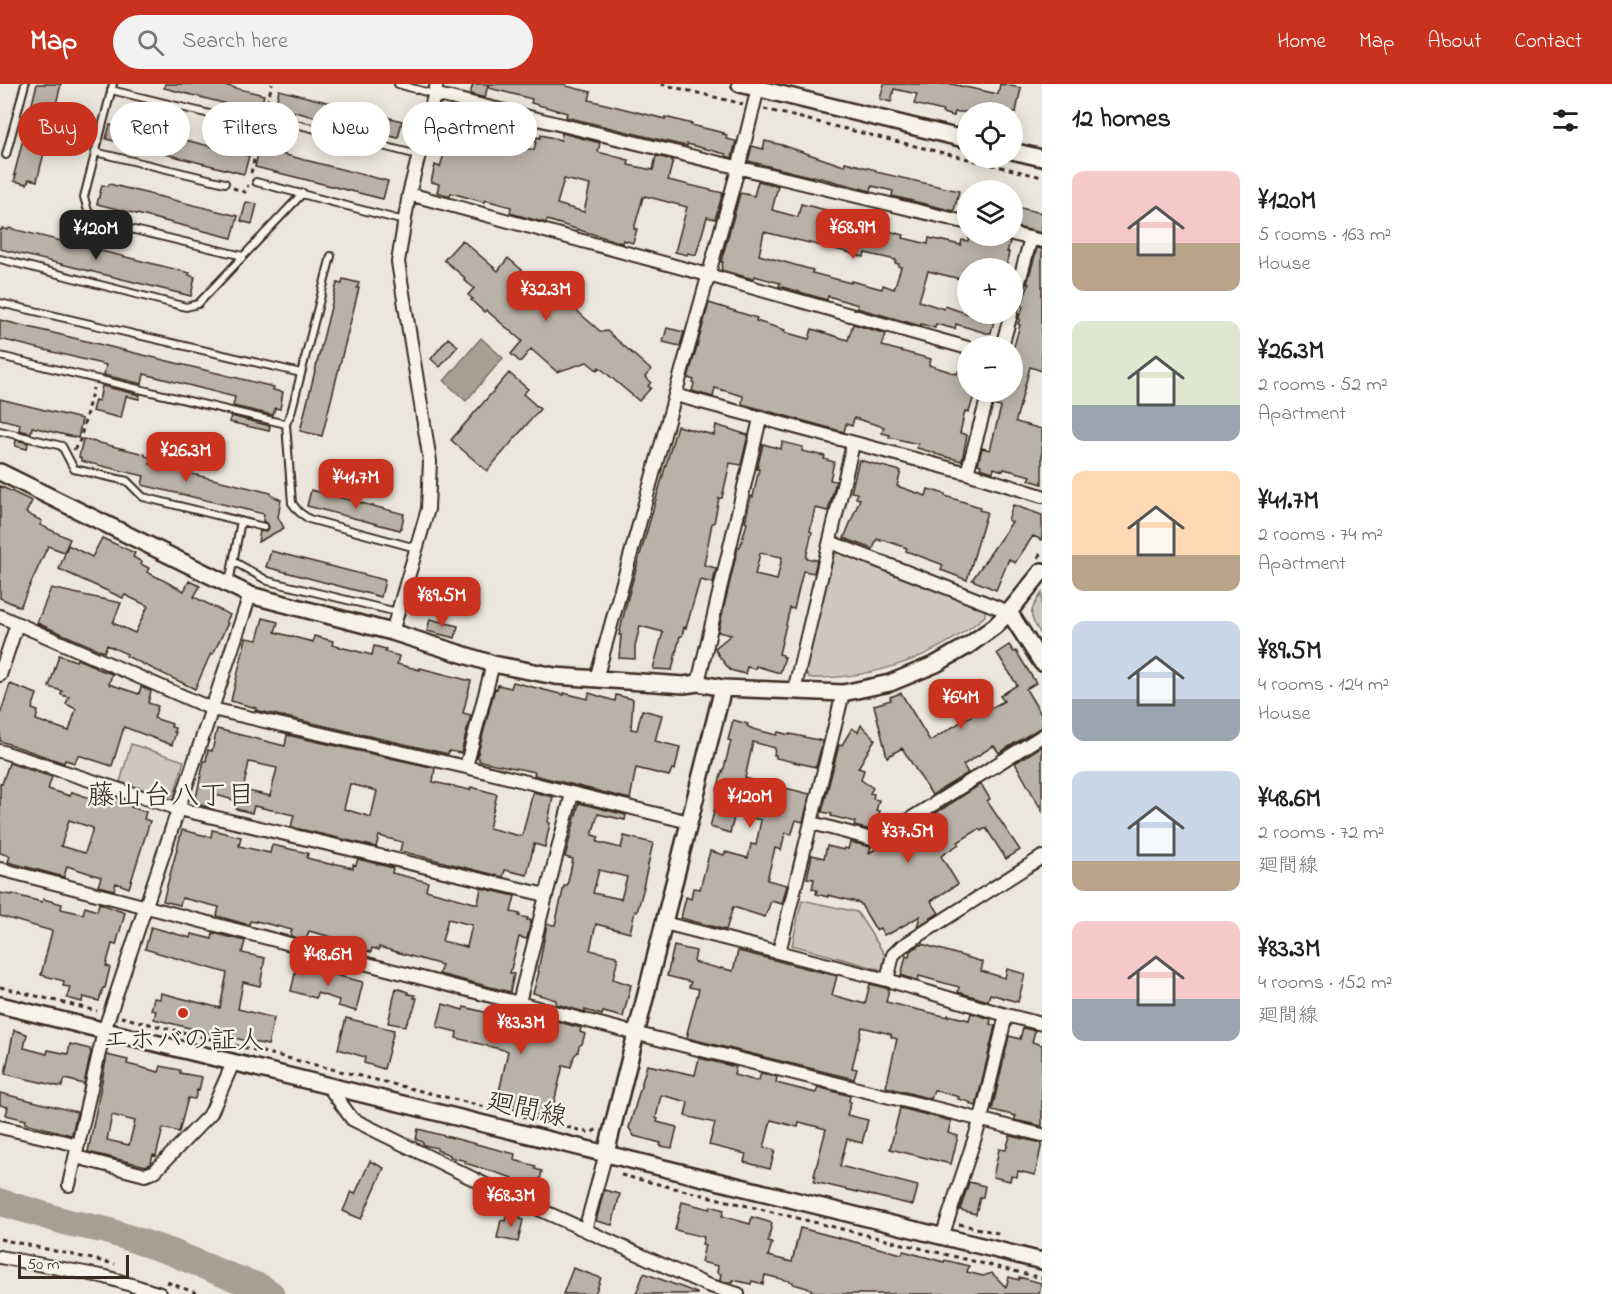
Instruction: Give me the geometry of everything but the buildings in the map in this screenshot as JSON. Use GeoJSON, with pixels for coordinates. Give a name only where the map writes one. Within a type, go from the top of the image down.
{"type":"FeatureCollection","features":[{"type":"Feature","properties":{"kind":"street"},"geometry":{"type":"LineString","coordinates":[[740,84],[758,86],[957,137]]}},
{"type":"Feature","properties":{"kind":"street"},"geometry":{"type":"LineString","coordinates":[[596,679],[738,169],[758,86]]}},
{"type":"Feature","properties":{"kind":"street"},"geometry":{"type":"LineString","coordinates":[[435,89],[738,169],[957,220]]}},
{"type":"Feature","properties":{"kind":"street"},"geometry":{"type":"LineString","coordinates":[[1023,154],[1042,158]]}},
{"type":"Feature","properties":{"kind":"street"},"geometry":{"type":"LineString","coordinates":[[392,632],[428,509],[430,461],[398,262],[409,194],[419,156]]}},
{"type":"Feature","properties":{"kind":"street"},"geometry":{"type":"LineString","coordinates":[[409,194],[957,345]]}},
{"type":"Feature","properties":{"kind":"street"},"geometry":{"type":"LineString","coordinates":[[1023,277],[1037,239]]}},
{"type":"Feature","properties":{"kind":"street"},"geometry":{"type":"LineString","coordinates":[[675,395],[967,473],[1042,496]]}},
{"type":"Feature","properties":{"kind":"street"},"geometry":{"type":"LineString","coordinates":[[967,473],[986,402]]}},
{"type":"Feature","properties":{"kind":"street"},"geometry":{"type":"LineString","coordinates":[[698,683],[760,419]]}},
{"type":"Feature","properties":{"kind":"street"},"geometry":{"type":"LineString","coordinates":[[794,691],[854,444]]}},
{"type":"Feature","properties":{"kind":"street"},"geometry":{"type":"LineString","coordinates":[[0,472],[250,595],[392,632],[493,664],[555,676],[684,685],[698,683],[723,688],[843,693],[890,682],[936,664],[969,645],[995,626],[1009,612],[1040,565]]}},
{"type":"Feature","properties":{"kind":"street"},"geometry":{"type":"LineString","coordinates":[[830,542],[1009,612],[1042,663]]}},
{"type":"Feature","properties":{"kind":"street"},"geometry":{"type":"LineString","coordinates":[[69,1185],[104,1031],[250,595]]}},
{"type":"Feature","properties":{"kind":"street"},"geometry":{"type":"LineString","coordinates":[[0,616],[212,709],[466,767],[689,822]]}},
{"type":"Feature","properties":{"kind":"street"},"geometry":{"type":"LineString","coordinates":[[0,675],[17,624]]}},
{"type":"Feature","properties":{"kind":"street"},"geometry":{"type":"LineString","coordinates":[[466,767],[493,664]]}},
{"type":"Feature","properties":{"kind":"street"},"geometry":{"type":"LineString","coordinates":[[585,1230],[723,688]]}},
{"type":"Feature","properties":{"kind":"street"},"geometry":{"type":"LineString","coordinates":[[779,952],[843,693]]}},
{"type":"Feature","properties":{"kind":"street"},"geometry":{"type":"LineString","coordinates":[[812,823],[872,839],[883,836],[1042,736]]}},
{"type":"Feature","properties":{"kind":"street"},"geometry":{"type":"LineString","coordinates":[[0,751],[179,809],[546,894]]}},
{"type":"Feature","properties":{"kind":"street"},"geometry":{"type":"LineString","coordinates":[[519,1002],[572,794]]}},
{"type":"Feature","properties":{"kind":"street"},"geometry":{"type":"LineString","coordinates":[[887,980],[893,955],[901,947],[1042,857]]}},
{"type":"Feature","properties":{"kind":"street"},"geometry":{"type":"LineString","coordinates":[[0,869],[1042,1135]]}},
{"type":"Feature","properties":{"kind":"street"},"geometry":{"type":"LineString","coordinates":[[664,923],[887,980],[1042,1024]]}},
{"type":"Feature","properties":{"kind":"street","name":"廻間線"},"geometry":{"type":"LineString","coordinates":[[0,1005],[1042,1261]]}},
{"type":"Feature","properties":{"kind":"street"},"geometry":{"type":"LineString","coordinates":[[942,1237],[981,1119],[1006,1015]]}},
{"type":"Feature","properties":{"kind":"street"},"geometry":{"type":"LineString","coordinates":[[0,1127],[145,1175],[155,1171],[211,1113],[233,1063]]}},
{"type":"Feature","properties":{"kind":"street"},"geometry":{"type":"LineString","coordinates":[[329,1087],[352,1119],[492,1188],[707,1285],[738,1294]]}},
{"type":"Feature","properties":{"kind":"street"},"geometry":{"type":"LineString","coordinates":[[0,1257],[106,1277],[160,1294]]}},
{"type":"Feature","properties":{"kind":"lane"},"geometry":{"type":"LineString","coordinates":[[6,155],[25,84]]}},
{"type":"Feature","properties":{"kind":"lane"},"geometry":{"type":"LineString","coordinates":[[398,84],[435,89]]}},
{"type":"Feature","properties":{"kind":"lane"},"geometry":{"type":"LineString","coordinates":[[98,141],[112,87],[202,111]]}},
{"type":"Feature","properties":{"kind":"lane"},"geometry":{"type":"LineString","coordinates":[[299,125],[402,151]]}},
{"type":"Feature","properties":{"kind":"lane"},"geometry":{"type":"LineString","coordinates":[[0,139],[10,141]]}},
{"type":"Feature","properties":{"kind":"lane"},"geometry":{"type":"LineString","coordinates":[[98,153],[225,183]]}},
{"type":"Feature","properties":{"kind":"lane"},"geometry":{"type":"LineString","coordinates":[[94,156],[84,197],[88,211],[98,221],[243,256]]}},
{"type":"Feature","properties":{"kind":"lane"},"geometry":{"type":"LineString","coordinates":[[256,182],[405,222]]}},
{"type":"Feature","properties":{"kind":"lane"},"geometry":{"type":"LineString","coordinates":[[0,260],[186,307],[198,304],[303,194]]}},
{"type":"Feature","properties":{"kind":"lane"},"geometry":{"type":"LineString","coordinates":[[331,256],[291,413],[286,424],[292,503],[309,519],[417,548]]}},
{"type":"Feature","properties":{"kind":"lane"},"geometry":{"type":"LineString","coordinates":[[0,303],[301,373]]}},
{"type":"Feature","properties":{"kind":"lane"},"geometry":{"type":"LineString","coordinates":[[0,356],[286,424]]}},
{"type":"Feature","properties":{"kind":"lane"},"geometry":{"type":"LineString","coordinates":[[0,431],[62,446],[74,469],[127,482],[143,497],[264,527]]}},
{"type":"Feature","properties":{"kind":"lane"},"geometry":{"type":"LineString","coordinates":[[228,584],[241,521]]}},
{"type":"Feature","properties":{"kind":"lane"},"geometry":{"type":"LineString","coordinates":[[233,561],[268,581],[398,612]]}},
{"type":"Feature","properties":{"kind":"path"},"geometry":{"type":"LineString","coordinates":[[225,183],[230,188],[245,192],[272,84]]}},
{"type":"Feature","properties":{"kind":"path"},"geometry":{"type":"LineString","coordinates":[[661,84],[1042,177]]}},
{"type":"Feature","properties":{"kind":"path"},"geometry":{"type":"LineString","coordinates":[[68,459],[80,440],[95,379]]}},
{"type":"Feature","properties":{"kind":"path"},"geometry":{"type":"LineString","coordinates":[[1040,565],[1042,552]]}},
{"type":"Feature","properties":{"kind":"path"},"geometry":{"type":"LineString","coordinates":[[0,987],[591,1133],[602,1125]]}},
{"type":"Feature","properties":{"kind":"shaded area"},"geometry":{"type":"Polygon","coordinates":[[[481,338],[503,358],[466,401],[444,381],[481,338]]]}},
{"type":"Feature","properties":{"kind":"shaded area"},"geometry":{"type":"Polygon","coordinates":[[[839,552],[985,609],[985,616],[946,644],[903,663],[857,675],[809,678],[805,672],[834,555],[839,552]]]}},
{"type":"Feature","properties":{"kind":"shaded area"},"geometry":{"type":"Polygon","coordinates":[[[1042,593],[1042,636],[1032,619],[1032,610],[1042,593]]]}},
{"type":"Feature","properties":{"kind":"shaded area"},"geometry":{"type":"Polygon","coordinates":[[[131,744],[184,761],[174,795],[168,797],[120,782],[131,744]]]}},
{"type":"Feature","properties":{"kind":"shaded area"},"geometry":{"type":"Polygon","coordinates":[[[802,900],[857,912],[885,955],[882,970],[792,945],[802,900]]]}},
{"type":"Feature","properties":{"kind":"waterway"},"geometry":{"type":"LineString","coordinates":[[0,1202],[70,1223],[105,1230],[171,1252],[260,1287],[271,1294]]}},
{"type":"Feature","properties":{"kind":"place","name":"エホバの証人"},"geometry":{"type":"Point","coordinates":[183,1013]}},
{"type":"Feature","properties":{"kind":"district","name":"藤山台八丁目"},"geometry":{"type":"Point","coordinates":[171,794]}}]}
